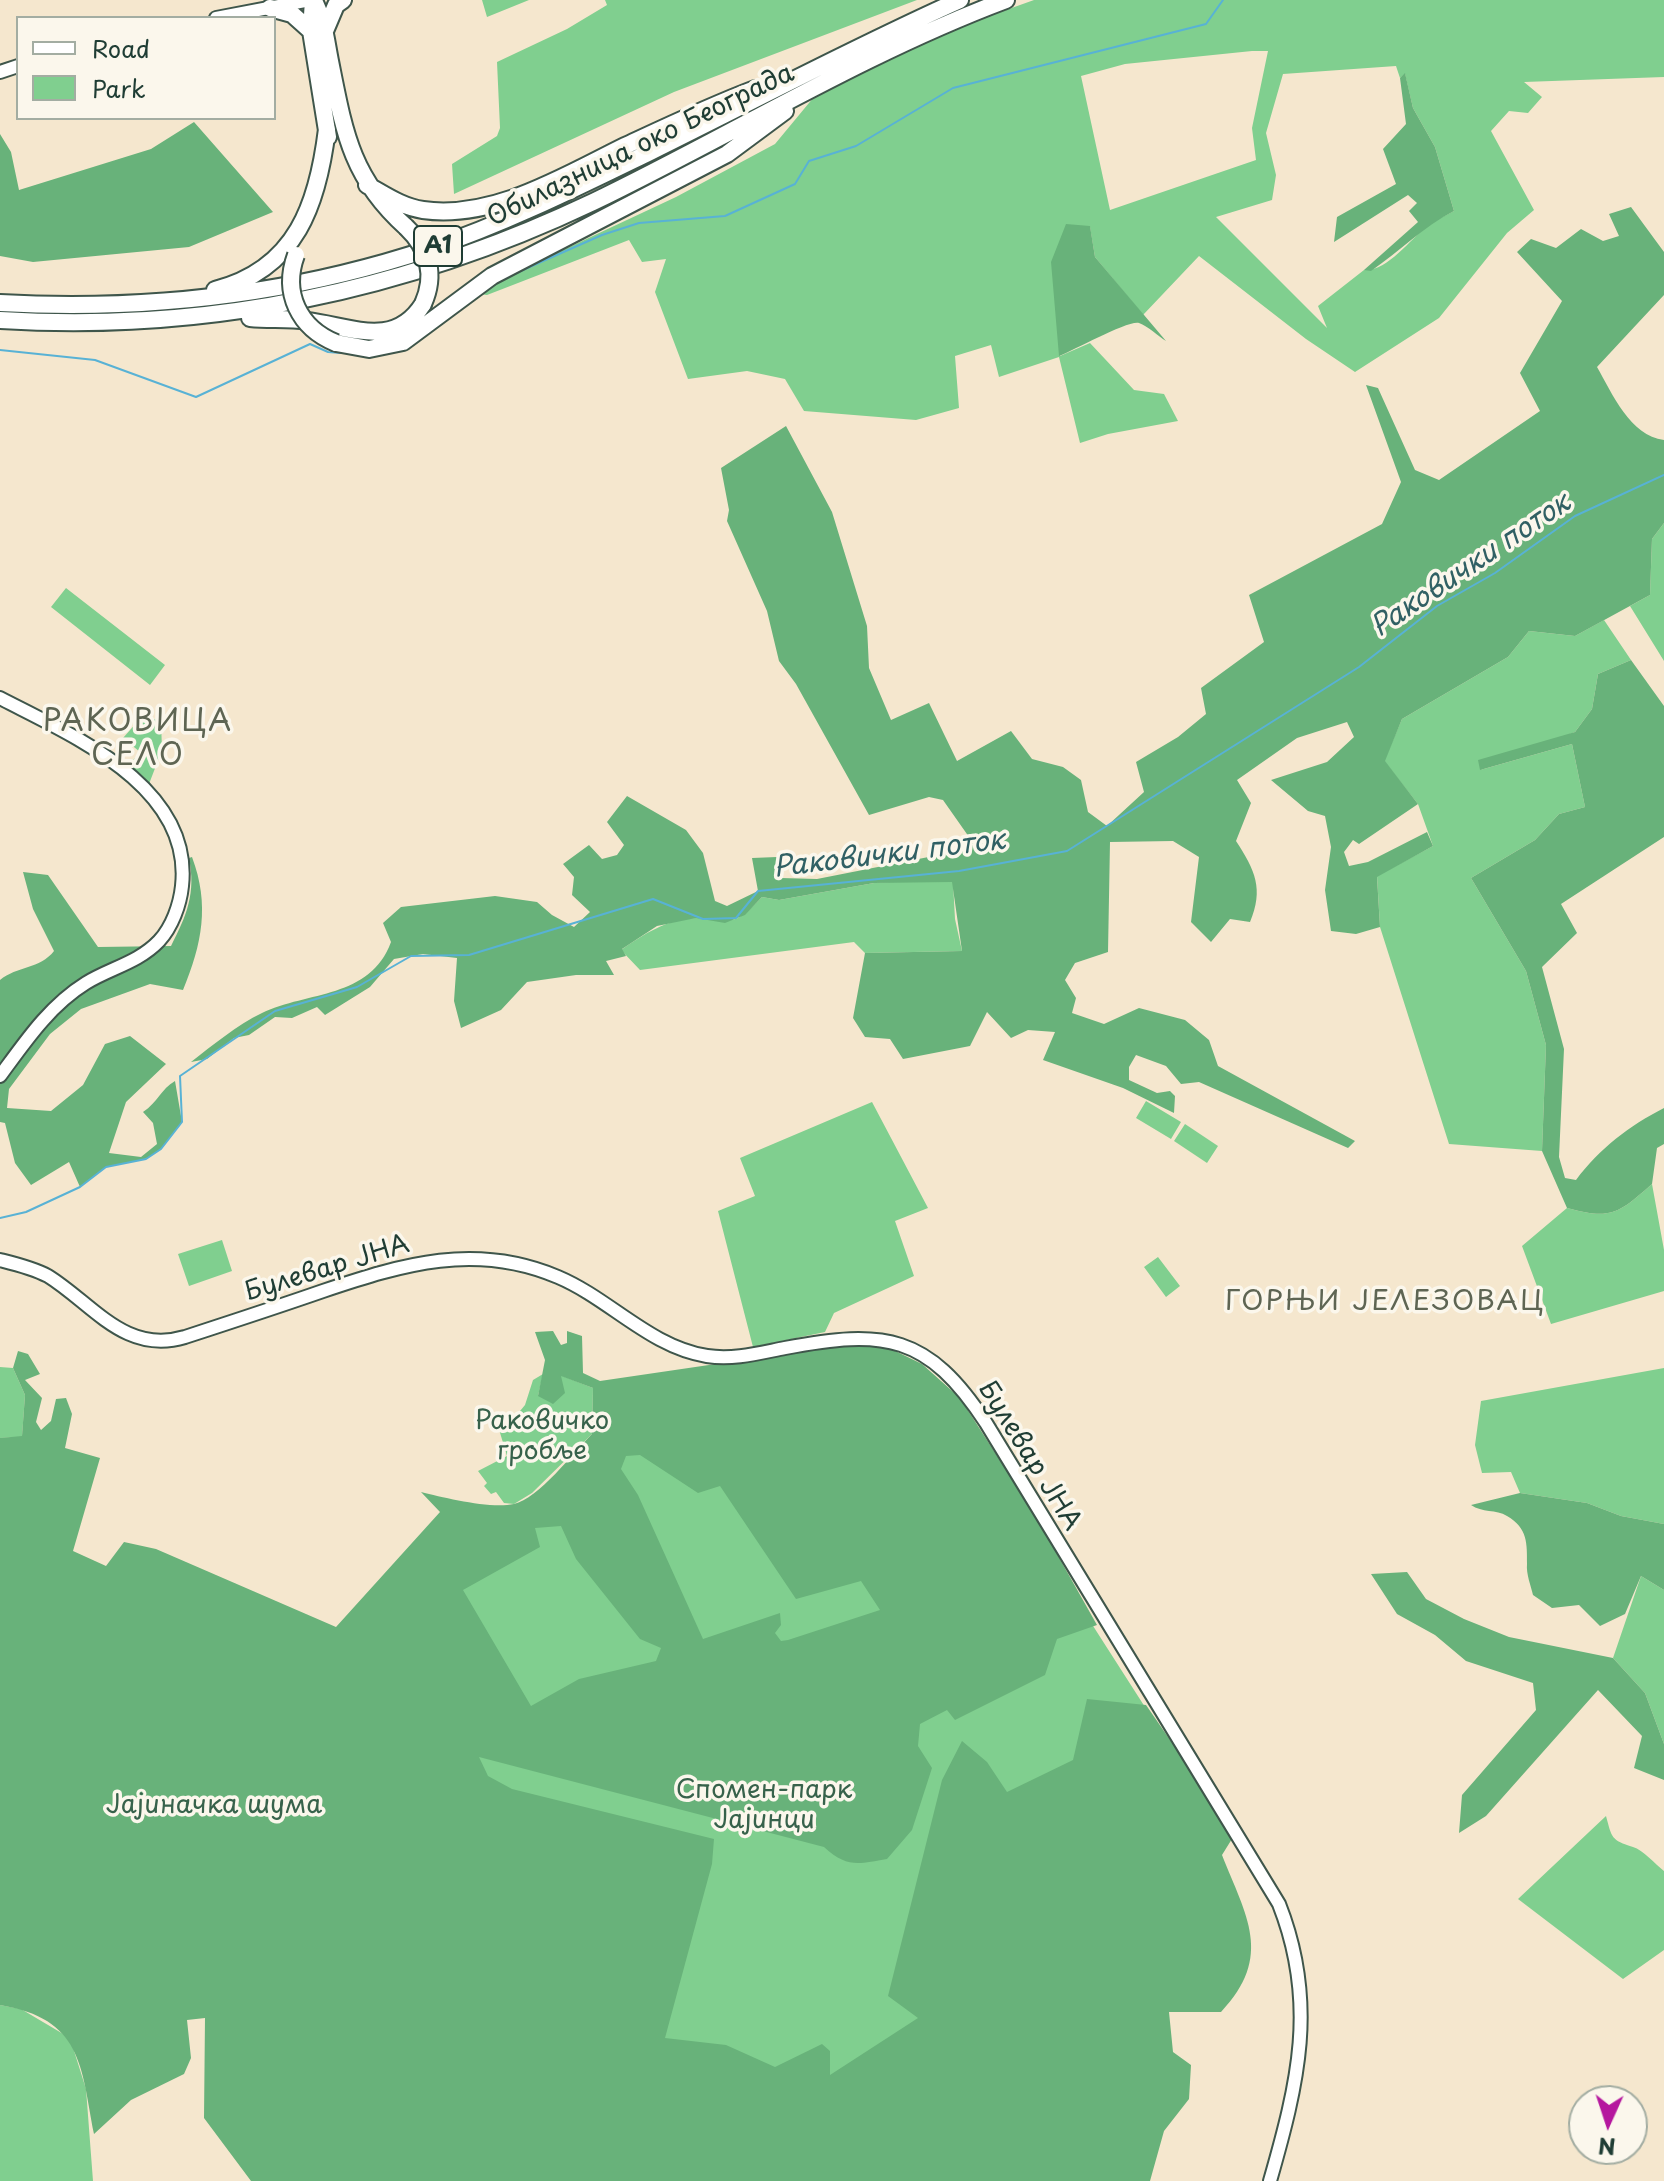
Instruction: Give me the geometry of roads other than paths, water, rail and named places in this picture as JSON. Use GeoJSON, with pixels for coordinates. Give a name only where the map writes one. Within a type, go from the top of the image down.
{"type":"FeatureCollection","features":[{"type":"Feature","properties":{"kind":"highway"},"geometry":{"type":"LineString","coordinates":[[229,314],[310,321],[378,333],[410,321],[423,304],[429,285],[428,260],[421,244],[379,204],[350,151],[312,0]]}},
{"type":"Feature","properties":{"kind":"highway"},"geometry":{"type":"LineString","coordinates":[[343,0],[318,31],[331,156],[329,183],[320,211],[296,255],[290,284],[297,309],[314,331],[347,346],[381,348],[403,342],[453,303],[519,260],[727,154],[804,94]]}},
{"type":"Feature","properties":{"kind":"highway","name":"Обилазница око Београда"},"geometry":{"type":"LineString","coordinates":[[0,303],[143,305],[295,284],[429,249],[579,187],[960,0]]}},
{"type":"Feature","properties":{"kind":"highway","name":"Обилазница око Београда"},"geometry":{"type":"LineString","coordinates":[[0,320],[110,322],[229,314],[356,289],[494,245],[594,202],[804,94],[1006,0]]}},
{"type":"Feature","properties":{"kind":"highway"},"geometry":{"type":"LineString","coordinates":[[270,8],[292,14],[318,31]]}},
{"type":"Feature","properties":{"kind":"highway"},"geometry":{"type":"LineString","coordinates":[[367,185],[394,201],[425,210],[482,205],[545,185],[702,109],[816,69]]}},
{"type":"Feature","properties":{"kind":"highway"},"geometry":{"type":"LineString","coordinates":[[143,305],[230,285],[277,256],[300,228],[312,205],[321,173],[327,129]]}},
{"type":"Feature","properties":{"kind":"main road"},"geometry":{"type":"LineString","coordinates":[[227,16],[312,0]]}},
{"type":"Feature","properties":{"kind":"main road"},"geometry":{"type":"LineString","coordinates":[[0,698],[74,736],[148,792],[174,830],[183,873],[173,920],[159,942],[134,960],[88,981],[65,998],[0,1076]]}},
{"type":"Feature","properties":{"kind":"main road","name":"Булевар ЈНА"},"geometry":{"type":"LineString","coordinates":[[0,1260],[48,1277],[116,1329],[153,1341],[185,1337],[397,1267],[430,1260],[477,1257],[520,1263],[563,1279],[669,1344],[694,1353],[745,1356],[833,1338],[868,1338],[902,1344],[937,1364],[958,1383],[986,1423],[1279,1904],[1296,1955],[1302,2010],[1292,2098],[1270,2181]]}},
{"type":"Feature","properties":{"kind":"waterway"},"geometry":{"type":"LineString","coordinates":[[498,281],[602,235],[639,223],[725,216],[795,184],[809,161],[856,146],[953,88],[1206,24],[1223,0]]}},
{"type":"Feature","properties":{"kind":"waterway"},"geometry":{"type":"LineString","coordinates":[[0,350],[95,360],[196,397],[310,344],[328,352],[341,353]]}},
{"type":"Feature","properties":{"kind":"waterway","name":"Раковички поток"},"geometry":{"type":"LineString","coordinates":[[0,1218],[26,1212],[80,1187],[106,1167],[146,1159],[161,1149],[182,1122],[180,1076],[275,1011],[357,987],[411,956],[469,955],[653,899],[703,919],[736,918],[758,891],[959,871],[1067,851],[1359,667],[1437,606],[1495,573],[1575,516],[1664,475]]}},
{"type":"Feature","properties":{"kind":"district","name":"РАКОВИЦА СЕЛО"},"geometry":{"type":"Point","coordinates":[138,740]}},
{"type":"Feature","properties":{"kind":"district","name":"ГОРЊИ ЈЕЛЕЗОВАЦ"},"geometry":{"type":"Point","coordinates":[1385,1302]}},
{"type":"Feature","properties":{"kind":"park label","name":"Раковичко гробље"},"geometry":{"type":"Point","coordinates":[542,1437]}},
{"type":"Feature","properties":{"kind":"park label","name":"Јајиначка шума"},"geometry":{"type":"Point","coordinates":[214,1806]}},
{"type":"Feature","properties":{"kind":"park label","name":"Спомен-парк Јајинци"},"geometry":{"type":"Point","coordinates":[764,1806]}}]}
